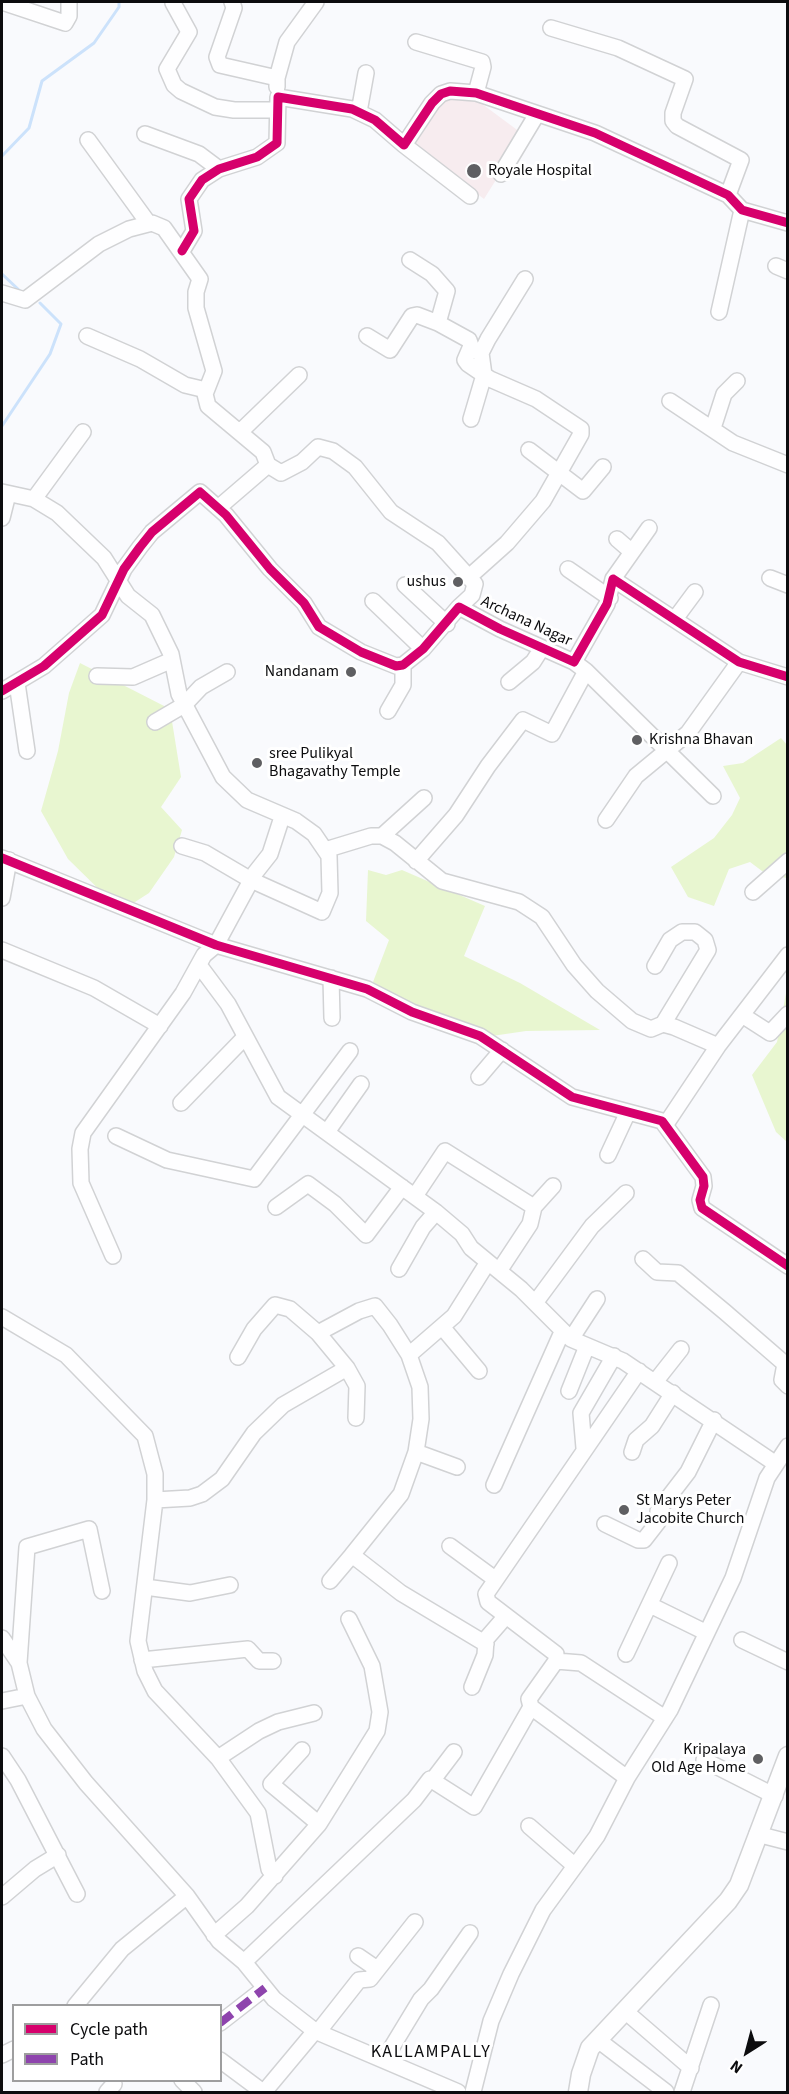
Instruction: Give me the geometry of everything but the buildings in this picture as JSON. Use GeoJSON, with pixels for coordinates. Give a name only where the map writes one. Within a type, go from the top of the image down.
{"type":"FeatureCollection","features":[{"type":"Feature","properties":{"kind":"main road"},"geometry":{"type":"LineString","coordinates":[[578,2092],[587,2056],[598,2040],[728,1901],[740,1885],[757,1834],[775,1796],[788,1756]]}},
{"type":"Feature","properties":{"kind":"street"},"geometry":{"type":"LineString","coordinates":[[2,2],[65,23],[69,16],[69,2]]}},
{"type":"Feature","properties":{"kind":"street"},"geometry":{"type":"LineString","coordinates":[[232,2],[234,8],[217,57],[220,65],[277,78]]}},
{"type":"Feature","properties":{"kind":"street"},"geometry":{"type":"LineString","coordinates":[[182,251],[194,231],[189,199],[202,180],[219,169],[257,157],[277,143],[277,78],[291,34],[316,2]]}},
{"type":"Feature","properties":{"kind":"street"},"geometry":{"type":"LineString","coordinates":[[173,3],[189,32],[167,69],[174,85],[181,92],[215,107],[234,110],[277,104],[352,109],[375,120],[470,195]]}},
{"type":"Feature","properties":{"kind":"street"},"geometry":{"type":"LineString","coordinates":[[550,28],[618,48],[685,79],[673,113],[673,121],[677,126],[741,160],[728,195]]}},
{"type":"Feature","properties":{"kind":"street"},"geometry":{"type":"LineString","coordinates":[[416,42],[482,62],[483,67],[476,93]]}},
{"type":"Feature","properties":{"kind":"street"},"geometry":{"type":"LineString","coordinates":[[359,112],[366,73]]}},
{"type":"Feature","properties":{"kind":"street"},"geometry":{"type":"LineString","coordinates":[[404,145],[432,103],[441,94],[450,91],[476,93],[594,133],[728,195],[742,210],[788,223]]}},
{"type":"Feature","properties":{"kind":"street"},"geometry":{"type":"LineString","coordinates":[[501,174],[537,114]]}},
{"type":"Feature","properties":{"kind":"street"},"geometry":{"type":"LineString","coordinates":[[145,135],[199,154],[219,169]]}},
{"type":"Feature","properties":{"kind":"street"},"geometry":{"type":"LineString","coordinates":[[88,140],[149,224]]}},
{"type":"Feature","properties":{"kind":"street"},"geometry":{"type":"LineString","coordinates":[[719,312],[742,210]]}},
{"type":"Feature","properties":{"kind":"street"},"geometry":{"type":"LineString","coordinates":[[2,292],[25,300],[92,249],[129,229],[156,223],[164,228],[200,279],[196,292],[196,308],[214,371],[206,390],[208,406],[263,452],[268,465],[281,473],[302,462],[318,447],[333,451],[354,468],[391,512],[438,543],[475,584],[474,590],[459,607]]}},
{"type":"Feature","properties":{"kind":"street"},"geometry":{"type":"LineString","coordinates":[[410,260],[432,274],[447,291],[438,323]]}},
{"type":"Feature","properties":{"kind":"street"},"geometry":{"type":"LineString","coordinates":[[471,419],[484,375],[482,353],[488,339],[525,279]]}},
{"type":"Feature","properties":{"kind":"street"},"geometry":{"type":"LineString","coordinates":[[367,336],[390,350],[412,316],[417,315],[438,323],[469,340],[471,346],[465,360],[484,375],[536,399],[581,429],[558,474],[527,522],[469,577]]}},
{"type":"Feature","properties":{"kind":"street"},"geometry":{"type":"LineString","coordinates":[[87,336],[140,359],[185,385],[206,390]]}},
{"type":"Feature","properties":{"kind":"street"},"geometry":{"type":"LineString","coordinates":[[240,432],[299,375]]}},
{"type":"Feature","properties":{"kind":"street"},"geometry":{"type":"LineString","coordinates":[[713,428],[724,394],[737,381]]}},
{"type":"Feature","properties":{"kind":"street"},"geometry":{"type":"LineString","coordinates":[[670,401],[733,443],[788,465]]}},
{"type":"Feature","properties":{"kind":"street"},"geometry":{"type":"LineString","coordinates":[[34,500],[83,432]]}},
{"type":"Feature","properties":{"kind":"street"},"geometry":{"type":"LineString","coordinates":[[529,450],[583,491],[603,467]]}},
{"type":"Feature","properties":{"kind":"street"},"geometry":{"type":"LineString","coordinates":[[218,508],[268,465]]}},
{"type":"Feature","properties":{"kind":"street"},"geometry":{"type":"LineString","coordinates":[[2,690],[44,666],[102,615],[117,582],[152,532],[200,492],[218,508],[270,569],[304,603],[319,627],[334,638],[378,660],[396,666],[403,665],[403,686],[388,711]]}},
{"type":"Feature","properties":{"kind":"street"},"geometry":{"type":"LineString","coordinates":[[2,518],[5,493],[34,500],[57,513],[104,558],[117,582],[128,596],[152,615],[172,660],[178,694],[223,777],[247,800],[282,817],[296,821],[314,834],[329,856],[330,894],[322,912],[251,880],[205,853],[182,846]]}},
{"type":"Feature","properties":{"kind":"street"},"geometry":{"type":"LineString","coordinates":[[649,528],[613,579],[739,662],[788,676]]}},
{"type":"Feature","properties":{"kind":"street"},"geometry":{"type":"LineString","coordinates":[[617,539],[632,552]]}},
{"type":"Feature","properties":{"kind":"street"},"geometry":{"type":"LineString","coordinates":[[568,569],[610,598]]}},
{"type":"Feature","properties":{"kind":"street"},"geometry":{"type":"LineString","coordinates":[[770,578],[788,585]]}},
{"type":"Feature","properties":{"kind":"street","name":"Archana Nagar"},"geometry":{"type":"LineString","coordinates":[[403,665],[423,649],[447,624],[459,607],[580,666],[610,598],[613,579]]}},
{"type":"Feature","properties":{"kind":"street"},"geometry":{"type":"LineString","coordinates":[[405,585],[447,624]]}},
{"type":"Feature","properties":{"kind":"street"},"geometry":{"type":"LineString","coordinates":[[675,620],[695,592]]}},
{"type":"Feature","properties":{"kind":"street"},"geometry":{"type":"LineString","coordinates":[[373,601],[423,649]]}},
{"type":"Feature","properties":{"kind":"street"},"geometry":{"type":"LineString","coordinates":[[509,682],[526,669],[542,648]]}},
{"type":"Feature","properties":{"kind":"street"},"geometry":{"type":"LineString","coordinates":[[97,676],[133,677],[172,660]]}},
{"type":"Feature","properties":{"kind":"street"},"geometry":{"type":"LineString","coordinates":[[606,820],[636,776],[666,748],[688,733],[739,662]]}},
{"type":"Feature","properties":{"kind":"street"},"geometry":{"type":"LineString","coordinates":[[417,861],[456,815],[488,766],[523,720],[552,734],[580,666],[713,796]]}},
{"type":"Feature","properties":{"kind":"street"},"geometry":{"type":"LineString","coordinates":[[154,722],[184,705],[201,687],[227,672]]}},
{"type":"Feature","properties":{"kind":"street"},"geometry":{"type":"LineString","coordinates":[[17,683],[27,751]]}},
{"type":"Feature","properties":{"kind":"street"},"geometry":{"type":"LineString","coordinates":[[382,836],[424,798]]}},
{"type":"Feature","properties":{"kind":"street"},"geometry":{"type":"LineString","coordinates":[[113,1256],[81,1183],[80,1149],[83,1133],[160,1026],[204,955],[216,945],[251,880],[270,854],[282,817]]}},
{"type":"Feature","properties":{"kind":"street"},"geometry":{"type":"LineString","coordinates":[[325,850],[371,836],[382,836],[442,881],[465,889],[491,893],[527,907],[542,917],[574,965],[597,990],[632,1021],[651,1029],[663,1024],[708,950],[705,940],[695,932],[682,932],[670,940],[655,966]]}},
{"type":"Feature","properties":{"kind":"street"},"geometry":{"type":"LineString","coordinates":[[2,898],[5,859],[216,945],[367,989],[412,1012],[480,1036],[572,1097],[666,1124],[703,1177],[700,1200],[702,1208],[788,1266]]}},
{"type":"Feature","properties":{"kind":"street"},"geometry":{"type":"LineString","coordinates":[[753,892],[788,861]]}},
{"type":"Feature","properties":{"kind":"street"},"geometry":{"type":"LineString","coordinates":[[2,950],[94,987],[160,1026]]}},
{"type":"Feature","properties":{"kind":"street"},"geometry":{"type":"LineString","coordinates":[[666,1124],[718,1046],[788,956]]}},
{"type":"Feature","properties":{"kind":"street"},"geometry":{"type":"LineString","coordinates":[[199,965],[228,1004],[278,1097],[436,1212],[462,1234],[471,1248],[535,1303],[566,1335],[614,1356],[639,1371],[776,1464]]}},
{"type":"Feature","properties":{"kind":"street"},"geometry":{"type":"LineString","coordinates":[[331,978],[332,1018]]}},
{"type":"Feature","properties":{"kind":"street"},"geometry":{"type":"LineString","coordinates":[[742,1015],[770,1034],[788,1014]]}},
{"type":"Feature","properties":{"kind":"street"},"geometry":{"type":"LineString","coordinates":[[663,1024],[718,1046]]}},
{"type":"Feature","properties":{"kind":"street"},"geometry":{"type":"LineString","coordinates":[[181,1102],[245,1037]]}},
{"type":"Feature","properties":{"kind":"street"},"geometry":{"type":"LineString","coordinates":[[479,1077],[502,1050]]}},
{"type":"Feature","properties":{"kind":"street"},"geometry":{"type":"LineString","coordinates":[[116,1136],[167,1160],[254,1179],[350,1052]]}},
{"type":"Feature","properties":{"kind":"street"},"geometry":{"type":"LineString","coordinates":[[327,1132],[361,1084]]}},
{"type":"Feature","properties":{"kind":"street"},"geometry":{"type":"LineString","coordinates":[[608,1155],[628,1112]]}},
{"type":"Feature","properties":{"kind":"street"},"geometry":{"type":"LineString","coordinates":[[415,1196],[445,1151],[534,1207]]}},
{"type":"Feature","properties":{"kind":"street"},"geometry":{"type":"LineString","coordinates":[[276,1207],[308,1184],[335,1204],[366,1235],[402,1187]]}},
{"type":"Feature","properties":{"kind":"street"},"geometry":{"type":"LineString","coordinates":[[409,1355],[443,1328],[530,1224],[534,1207],[553,1186]]}},
{"type":"Feature","properties":{"kind":"street"},"geometry":{"type":"LineString","coordinates":[[535,1303],[592,1226],[626,1193]]}},
{"type":"Feature","properties":{"kind":"street"},"geometry":{"type":"LineString","coordinates":[[399,1269],[423,1227],[436,1212]]}},
{"type":"Feature","properties":{"kind":"street"},"geometry":{"type":"LineString","coordinates":[[643,1259],[657,1272],[678,1273],[734,1319],[785,1364],[782,1380],[788,1386]]}},
{"type":"Feature","properties":{"kind":"street"},"geometry":{"type":"LineString","coordinates":[[494,1485],[566,1335],[597,1299]]}},
{"type":"Feature","properties":{"kind":"street"},"geometry":{"type":"LineString","coordinates":[[238,1357],[254,1329],[275,1305],[290,1309],[318,1333],[347,1368],[357,1386],[356,1418]]}},
{"type":"Feature","properties":{"kind":"street"},"geometry":{"type":"LineString","coordinates":[[318,1333],[359,1311],[375,1306],[409,1355],[420,1387],[421,1419],[416,1452],[401,1494],[330,1581]]}},
{"type":"Feature","properties":{"kind":"street"},"geometry":{"type":"LineString","coordinates":[[2,1317],[66,1355],[145,1436],[155,1474],[155,1500],[138,1641],[142,1660],[155,1691],[218,1758],[258,1813],[269,1869],[275,1876]]}},
{"type":"Feature","properties":{"kind":"street"},"geometry":{"type":"LineString","coordinates":[[443,1328],[479,1371]]}},
{"type":"Feature","properties":{"kind":"street"},"geometry":{"type":"LineString","coordinates":[[569,1391],[587,1346]]}},
{"type":"Feature","properties":{"kind":"street"},"geometry":{"type":"LineString","coordinates":[[656,1382],[681,1349]]}},
{"type":"Feature","properties":{"kind":"street"},"geometry":{"type":"LineString","coordinates":[[584,1448],[581,1413],[614,1356]]}},
{"type":"Feature","properties":{"kind":"street"},"geometry":{"type":"LineString","coordinates":[[155,1500],[190,1498],[202,1494],[222,1479],[254,1433],[284,1405],[347,1368]]}},
{"type":"Feature","properties":{"kind":"street"},"geometry":{"type":"LineString","coordinates":[[627,1778],[531,1707],[529,1699],[556,1661],[556,1654],[488,1602],[486,1594],[639,1371]]}},
{"type":"Feature","properties":{"kind":"street"},"geometry":{"type":"LineString","coordinates":[[633,1452],[636,1440],[652,1426],[673,1393]]}},
{"type":"Feature","properties":{"kind":"street"},"geometry":{"type":"LineString","coordinates":[[605,1524],[638,1540],[644,1540],[658,1522],[658,1511],[688,1472],[714,1420]]}},
{"type":"Feature","properties":{"kind":"street"},"geometry":{"type":"LineString","coordinates":[[472,2092],[491,2021],[511,1974],[543,1910],[597,1836],[627,1778],[665,1718],[733,1578],[767,1478],[788,1446]]}},
{"type":"Feature","properties":{"kind":"street"},"geometry":{"type":"LineString","coordinates":[[416,1452],[457,1467]]}},
{"type":"Feature","properties":{"kind":"street"},"geometry":{"type":"LineString","coordinates":[[102,1591],[88,1529],[27,1546],[19,1663],[27,1696],[44,1729],[86,1783],[187,1896],[214,1935],[244,1962],[274,1999],[316,2032],[458,2092]]}},
{"type":"Feature","properties":{"kind":"street"},"geometry":{"type":"LineString","coordinates":[[450,1546],[495,1579]]}},
{"type":"Feature","properties":{"kind":"street"},"geometry":{"type":"LineString","coordinates":[[352,1556],[401,1593],[486,1644]]}},
{"type":"Feature","properties":{"kind":"street"},"geometry":{"type":"LineString","coordinates":[[626,1654],[669,1563]]}},
{"type":"Feature","properties":{"kind":"street"},"geometry":{"type":"LineString","coordinates":[[145,1587],[190,1593],[230,1585]]}},
{"type":"Feature","properties":{"kind":"street"},"geometry":{"type":"LineString","coordinates":[[650,1605],[705,1632]]}},
{"type":"Feature","properties":{"kind":"street"},"geometry":{"type":"LineString","coordinates":[[472,1687],[485,1655],[486,1639],[506,1616]]}},
{"type":"Feature","properties":{"kind":"street"},"geometry":{"type":"LineString","coordinates":[[214,1935],[247,1906],[319,1824],[377,1731],[380,1712],[372,1666],[350,1619]]}},
{"type":"Feature","properties":{"kind":"street"},"geometry":{"type":"LineString","coordinates":[[2,1638],[19,1663]]}},
{"type":"Feature","properties":{"kind":"street"},"geometry":{"type":"LineString","coordinates":[[742,1640],[788,1662]]}},
{"type":"Feature","properties":{"kind":"street"},"geometry":{"type":"LineString","coordinates":[[142,1660],[249,1649],[259,1661],[273,1661]]}},
{"type":"Feature","properties":{"kind":"street"},"geometry":{"type":"LineString","coordinates":[[556,1661],[581,1663],[665,1718]]}},
{"type":"Feature","properties":{"kind":"street"},"geometry":{"type":"LineString","coordinates":[[2,1701],[27,1696]]}},
{"type":"Feature","properties":{"kind":"street"},"geometry":{"type":"LineString","coordinates":[[244,1962],[414,1800],[430,1779],[474,1807],[531,1707]]}},
{"type":"Feature","properties":{"kind":"street"},"geometry":{"type":"LineString","coordinates":[[218,1758],[259,1731],[278,1722],[314,1713]]}},
{"type":"Feature","properties":{"kind":"street"},"geometry":{"type":"LineString","coordinates":[[302,1750],[271,1784],[319,1824]]}},
{"type":"Feature","properties":{"kind":"street"},"geometry":{"type":"LineString","coordinates":[[432,1781],[454,1752]]}},
{"type":"Feature","properties":{"kind":"street"},"geometry":{"type":"LineString","coordinates":[[2,1756],[18,1780],[77,1894]]}},
{"type":"Feature","properties":{"kind":"street"},"geometry":{"type":"LineString","coordinates":[[704,1760],[775,1796]]}},
{"type":"Feature","properties":{"kind":"street"},"geometry":{"type":"LineString","coordinates":[[529,1826],[575,1866]]}},
{"type":"Feature","properties":{"kind":"street"},"geometry":{"type":"LineString","coordinates":[[757,1834],[788,1842]]}},
{"type":"Feature","properties":{"kind":"street"},"geometry":{"type":"LineString","coordinates":[[2,1897],[35,1869],[58,1855]]}},
{"type":"Feature","properties":{"kind":"street"},"geometry":{"type":"LineString","coordinates":[[77,2004],[122,1949],[187,1896]]}},
{"type":"Feature","properties":{"kind":"street"},"geometry":{"type":"LineString","coordinates":[[222,2061],[264,2092],[358,1980],[370,1979],[415,1923]]}},
{"type":"Feature","properties":{"kind":"street"},"geometry":{"type":"LineString","coordinates":[[384,2060],[422,1999],[470,1933]]}},
{"type":"Feature","properties":{"kind":"street"},"geometry":{"type":"LineString","coordinates":[[358,1956],[377,1969]]}},
{"type":"Feature","properties":{"kind":"street"},"geometry":{"type":"LineString","coordinates":[[222,2021],[265,1988]]}},
{"type":"Feature","properties":{"kind":"street"},"geometry":{"type":"LineString","coordinates":[[682,2092],[711,2005]]}},
{"type":"Feature","properties":{"kind":"street"},"geometry":{"type":"LineString","coordinates":[[625,2011],[691,2068]]}},
{"type":"Feature","properties":{"kind":"street"},"geometry":{"type":"LineString","coordinates":[[598,2040],[666,2092]]}},
{"type":"Feature","properties":{"kind":"shaded area","name":"Royale Hospital"},"geometry":{"type":"Polygon","coordinates":[[[470,95],[524,135],[484,199],[410,143],[444,98],[470,95]]]}},
{"type":"Feature","properties":{"kind":"green space"},"geometry":{"type":"Polygon","coordinates":[[[80,663],[170,709],[181,777],[161,807],[182,830],[174,857],[149,893],[121,911],[68,859],[41,811],[58,751],[69,693],[80,663]]]}},
{"type":"Feature","properties":{"kind":"green space"},"geometry":{"type":"Polygon","coordinates":[[[781,738],[788,746],[787,878],[766,874],[750,862],[729,869],[714,906],[688,897],[671,867],[714,838],[732,815],[740,798],[723,766],[743,763],[781,738]]]}},
{"type":"Feature","properties":{"kind":"green space"},"geometry":{"type":"Polygon","coordinates":[[[368,870],[386,875],[402,870],[485,906],[464,956],[520,983],[600,1030],[526,1031],[492,1036],[418,1013],[373,982],[389,940],[366,921],[368,870]]]}},
{"type":"Feature","properties":{"kind":"green space"},"geometry":{"type":"Polygon","coordinates":[[[787,988],[787,1142],[776,1132],[752,1075],[777,1042],[787,988]]]}},
{"type":"Feature","properties":{"kind":"waterway"},"geometry":{"type":"LineString","coordinates":[[2,156],[29,128],[42,81],[94,43],[119,7],[119,2]]}},
{"type":"Feature","properties":{"kind":"waterway"},"geometry":{"type":"LineString","coordinates":[[2,274],[20,291]]}},
{"type":"Feature","properties":{"kind":"waterway"},"geometry":{"type":"LineString","coordinates":[[2,426],[50,354],[61,324],[40,303]]}},
{"type":"Feature","properties":{"kind":"marked path"},"geometry":{"type":"LineString","coordinates":[[222,2021],[265,1988]]}},
{"type":"Feature","properties":{"kind":"cycle path"},"geometry":{"type":"LineString","coordinates":[[182,251],[194,231],[189,199],[202,180],[219,169],[257,157],[277,143],[278,97],[352,109],[375,120],[404,145],[432,103],[441,94],[450,91],[476,93],[595,133],[728,195],[742,210],[788,223]]}},
{"type":"Feature","properties":{"kind":"cycle path"},"geometry":{"type":"LineString","coordinates":[[2,691],[44,666],[102,615],[124,569],[140,547],[152,532],[200,492],[226,515],[270,569],[304,603],[319,627],[361,652],[396,666],[403,665],[423,649],[459,607],[500,629],[574,662],[607,604],[613,579],[739,662],[788,677]]}},
{"type":"Feature","properties":{"kind":"cycle path"},"geometry":{"type":"LineString","coordinates":[[2,858],[216,945],[367,989],[412,1012],[480,1036],[572,1097],[662,1121],[703,1177],[704,1186],[700,1200],[702,1208],[788,1266]]}},
{"type":"Feature","properties":{"kind":"place","name":"Royale Hospital"},"geometry":{"type":"Point","coordinates":[474,171]}},
{"type":"Feature","properties":{"kind":"place","name":"ushus"},"geometry":{"type":"Point","coordinates":[458,582]}},
{"type":"Feature","properties":{"kind":"place","name":"Nandanam"},"geometry":{"type":"Point","coordinates":[351,672]}},
{"type":"Feature","properties":{"kind":"place","name":"Krishna Bhavan"},"geometry":{"type":"Point","coordinates":[637,740]}},
{"type":"Feature","properties":{"kind":"place","name":"sree Pulikyal Bhagavathy Temple"},"geometry":{"type":"Point","coordinates":[257,763]}},
{"type":"Feature","properties":{"kind":"place","name":"St Marys Peter Jacobite Church"},"geometry":{"type":"Point","coordinates":[624,1510]}},
{"type":"Feature","properties":{"kind":"place","name":"Kripalaya Old Age Home"},"geometry":{"type":"Point","coordinates":[758,1759]}},
{"type":"Feature","properties":{"kind":"district","name":"KALLAMPALLY"},"geometry":{"type":"Point","coordinates":[431,2053]}}]}
